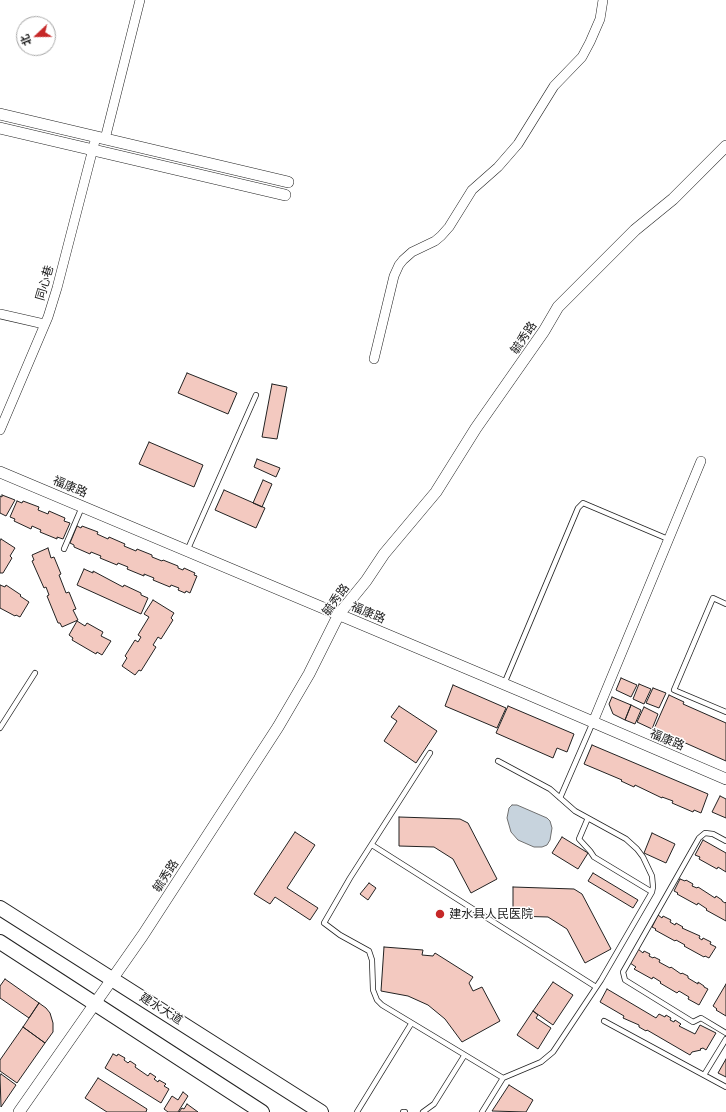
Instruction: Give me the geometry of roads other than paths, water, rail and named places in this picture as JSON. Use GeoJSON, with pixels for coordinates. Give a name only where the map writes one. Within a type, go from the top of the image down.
{"type":"FeatureCollection","features":[{"type":"Feature","properties":{"kind":"main road","name":"建水大道"},"geometry":{"type":"LineString","coordinates":[[0,908],[321,1112]]}},
{"type":"Feature","properties":{"kind":"main road"},"geometry":{"type":"LineString","coordinates":[[0,942],[262,1112]]}},
{"type":"Feature","properties":{"kind":"street","name":"同心巷"},"geometry":{"type":"LineString","coordinates":[[0,430],[44,324],[57,288],[93,149],[101,138],[140,0]]}},
{"type":"Feature","properties":{"kind":"street"},"geometry":{"type":"LineString","coordinates":[[374,359],[394,276],[399,265],[412,252],[435,241],[441,236],[472,190],[498,167],[515,148],[554,86],[582,57],[596,31],[600,19],[603,0]]}},
{"type":"Feature","properties":{"kind":"street"},"geometry":{"type":"LineString","coordinates":[[0,114],[288,182]]}},
{"type":"Feature","properties":{"kind":"street"},"geometry":{"type":"LineString","coordinates":[[0,128],[285,194]]}},
{"type":"Feature","properties":{"kind":"street","name":"毓秀路"},"geometry":{"type":"LineString","coordinates":[[19,1112],[143,935],[278,727],[309,674],[339,614],[366,581],[384,554],[436,492],[476,428],[544,331],[558,307],[581,286],[635,230],[673,199],[726,146]]}},
{"type":"Feature","properties":{"kind":"street"},"geometry":{"type":"LineString","coordinates":[[0,314],[44,324]]}},
{"type":"Feature","properties":{"kind":"street"},"geometry":{"type":"LineString","coordinates":[[593,722],[701,461]]}},
{"type":"Feature","properties":{"kind":"street","name":"福康路"},"geometry":{"type":"LineString","coordinates":[[0,472],[339,614],[726,779]]}},
{"type":"Feature","properties":{"kind":"lane"},"geometry":{"type":"LineString","coordinates":[[187,551],[256,395]]}},
{"type":"Feature","properties":{"kind":"lane"},"geometry":{"type":"LineString","coordinates":[[504,684],[578,508],[583,503],[668,539]]}},
{"type":"Feature","properties":{"kind":"lane"},"geometry":{"type":"LineString","coordinates":[[64,549],[82,506]]}},
{"type":"Feature","properties":{"kind":"lane"},"geometry":{"type":"LineString","coordinates":[[726,604],[713,598],[674,690],[726,712]]}},
{"type":"Feature","properties":{"kind":"lane"},"geometry":{"type":"LineString","coordinates":[[0,728],[35,673]]}},
{"type":"Feature","properties":{"kind":"lane"},"geometry":{"type":"LineString","coordinates":[[560,798],[593,722]]}},
{"type":"Feature","properties":{"kind":"lane"},"geometry":{"type":"LineString","coordinates":[[430,753],[324,923],[340,935],[369,951],[372,960],[373,990],[377,1000],[387,1010],[503,1078]]}},
{"type":"Feature","properties":{"kind":"lane"},"geometry":{"type":"LineString","coordinates":[[482,1112],[503,1078],[541,1062],[553,1052],[596,988],[652,892],[653,882],[650,871],[637,849],[626,839],[575,811],[550,789],[498,761]]}},
{"type":"Feature","properties":{"kind":"lane"},"geometry":{"type":"LineString","coordinates":[[588,818],[579,838],[594,857],[652,892]]}},
{"type":"Feature","properties":{"kind":"lane"},"geometry":{"type":"LineString","coordinates":[[726,841],[713,834],[705,834],[699,838],[623,972],[625,980],[693,1022],[701,1018],[726,1033]]}},
{"type":"Feature","properties":{"kind":"lane"},"geometry":{"type":"LineString","coordinates":[[372,845],[596,988]]}},
{"type":"Feature","properties":{"kind":"lane"},"geometry":{"type":"LineString","coordinates":[[604,1021],[726,1087]]}},
{"type":"Feature","properties":{"kind":"lane"},"geometry":{"type":"LineString","coordinates":[[357,1112],[411,1024]]}},
{"type":"Feature","properties":{"kind":"lane"},"geometry":{"type":"LineString","coordinates":[[704,1075],[726,1039]]}},
{"type":"Feature","properties":{"kind":"lane"},"geometry":{"type":"LineString","coordinates":[[423,1112],[434,1104],[464,1056]]}},
{"type":"Feature","properties":{"kind":"lane"},"geometry":{"type":"LineString","coordinates":[[272,1081],[292,1101]]}},
{"type":"Feature","properties":{"kind":"place","name":"建水县人民医院"},"geometry":{"type":"Point","coordinates":[440,914]}}]}
